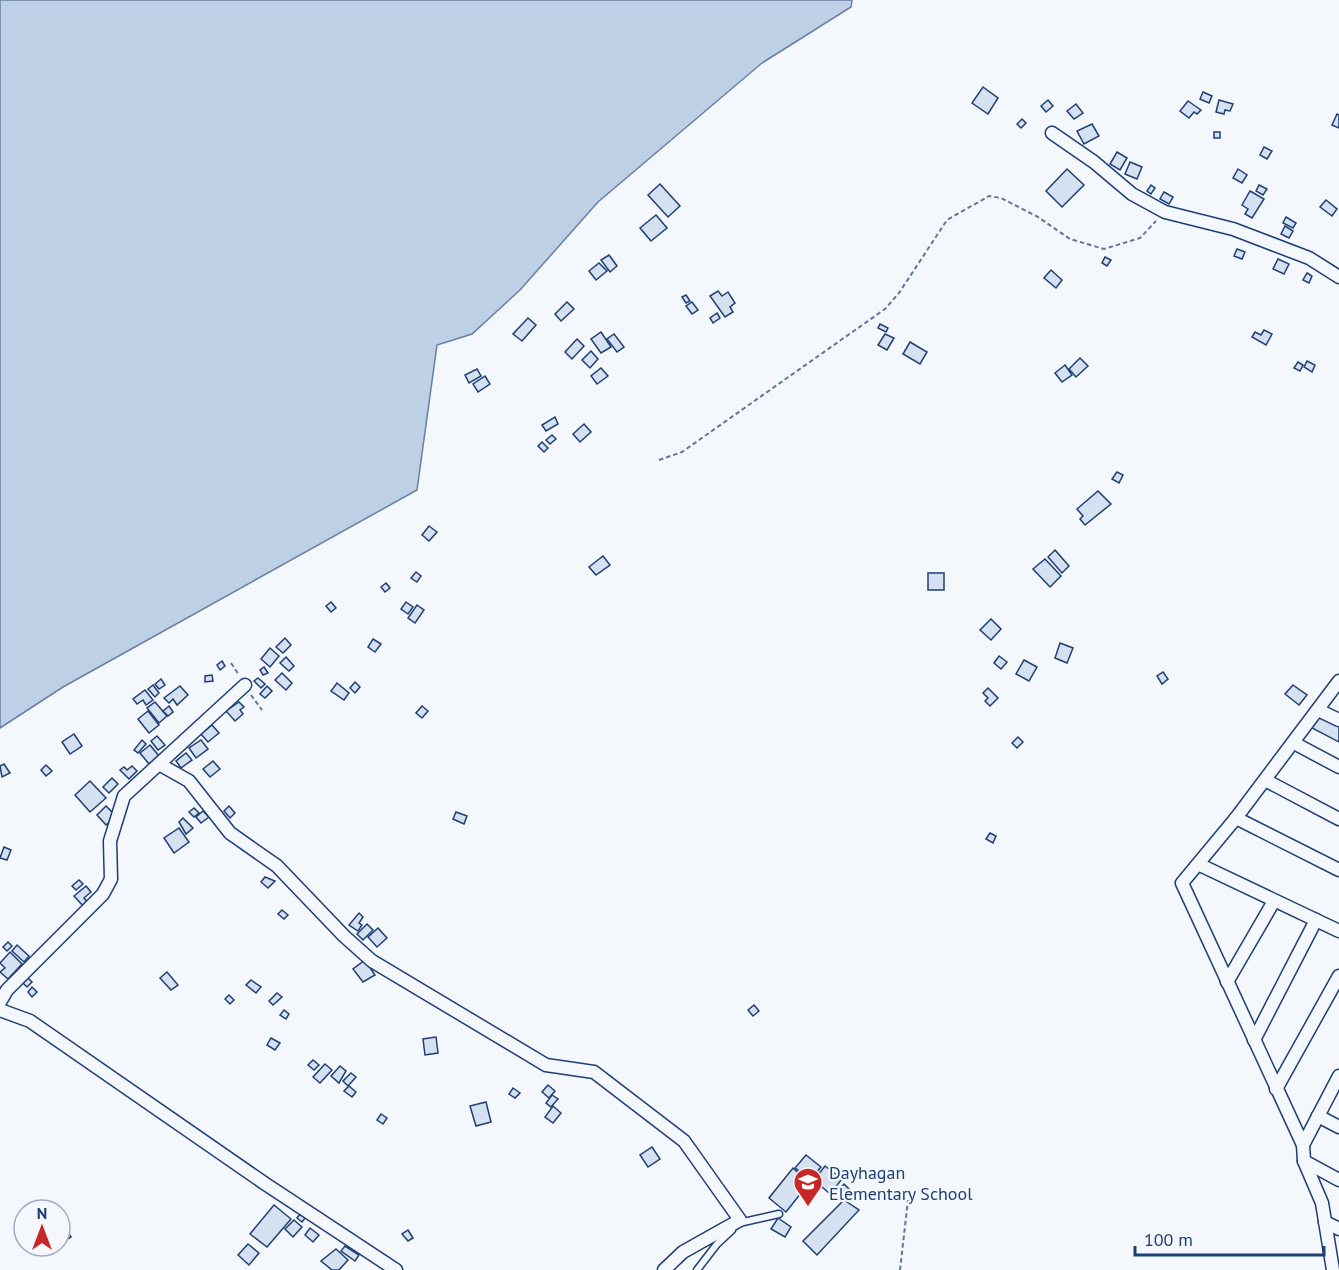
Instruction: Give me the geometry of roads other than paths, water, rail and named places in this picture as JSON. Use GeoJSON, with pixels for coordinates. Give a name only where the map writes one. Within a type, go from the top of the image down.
{"type":"FeatureCollection","features":[{"type":"Feature","properties":{"kind":"street"},"geometry":{"type":"LineString","coordinates":[[1052,133],[1094,162],[1131,194],[1165,212],[1233,229],[1309,258],[1339,277]]}},
{"type":"Feature","properties":{"kind":"street"},"geometry":{"type":"LineString","coordinates":[[1333,1270],[1322,1203],[1304,1161],[1303,1144],[1275,1089],[1182,883],[1236,818],[1339,681]]}},
{"type":"Feature","properties":{"kind":"street"},"geometry":{"type":"LineString","coordinates":[[0,1002],[7,990],[103,894],[111,879],[110,841],[124,796],[245,685]]}},
{"type":"Feature","properties":{"kind":"street"},"geometry":{"type":"LineString","coordinates":[[1318,710],[1339,720]]}},
{"type":"Feature","properties":{"kind":"street"},"geometry":{"type":"LineString","coordinates":[[1294,743],[1339,767]]}},
{"type":"Feature","properties":{"kind":"street"},"geometry":{"type":"LineString","coordinates":[[159,764],[189,781],[230,833],[277,866],[344,936],[372,961],[546,1065],[594,1072],[684,1141],[741,1220],[683,1252],[664,1270]]}},
{"type":"Feature","properties":{"kind":"street"},"geometry":{"type":"LineString","coordinates":[[1265,780],[1339,819]]}},
{"type":"Feature","properties":{"kind":"street"},"geometry":{"type":"LineString","coordinates":[[1236,818],[1339,870]]}},
{"type":"Feature","properties":{"kind":"street"},"geometry":{"type":"LineString","coordinates":[[1198,864],[1339,931]]}},
{"type":"Feature","properties":{"kind":"street"},"geometry":{"type":"LineString","coordinates":[[1227,982],[1275,901]]}},
{"type":"Feature","properties":{"kind":"street"},"geometry":{"type":"LineString","coordinates":[[1254,1040],[1316,920]]}},
{"type":"Feature","properties":{"kind":"street"},"geometry":{"type":"LineString","coordinates":[[1275,1089],[1339,976]]}},
{"type":"Feature","properties":{"kind":"street"},"geometry":{"type":"LineString","coordinates":[[0,1010],[30,1021],[264,1183],[396,1270]]}},
{"type":"Feature","properties":{"kind":"street"},"geometry":{"type":"LineString","coordinates":[[1303,1144],[1339,1076]]}},
{"type":"Feature","properties":{"kind":"street"},"geometry":{"type":"LineString","coordinates":[[1318,1116],[1339,1127]]}},
{"type":"Feature","properties":{"kind":"street"},"geometry":{"type":"LineString","coordinates":[[1304,1161],[1339,1180]]}},
{"type":"Feature","properties":{"kind":"street"},"geometry":{"type":"LineString","coordinates":[[1325,1222],[1339,1229]]}},
{"type":"Feature","properties":{"kind":"lane"},"geometry":{"type":"LineString","coordinates":[[697,1270],[717,1244],[741,1220],[779,1214]]}},
{"type":"Feature","properties":{"kind":"water"},"geometry":{"type":"Polygon","coordinates":[[[0,0],[852,0],[851,7],[762,63],[598,202],[520,290],[472,334],[437,345],[417,490],[63,687],[0,728],[0,0]]]}},
{"type":"Feature","properties":{"kind":"place","name":"Dayhagan Elementary School"},"geometry":{"type":"Point","coordinates":[808,1208]}}]}
